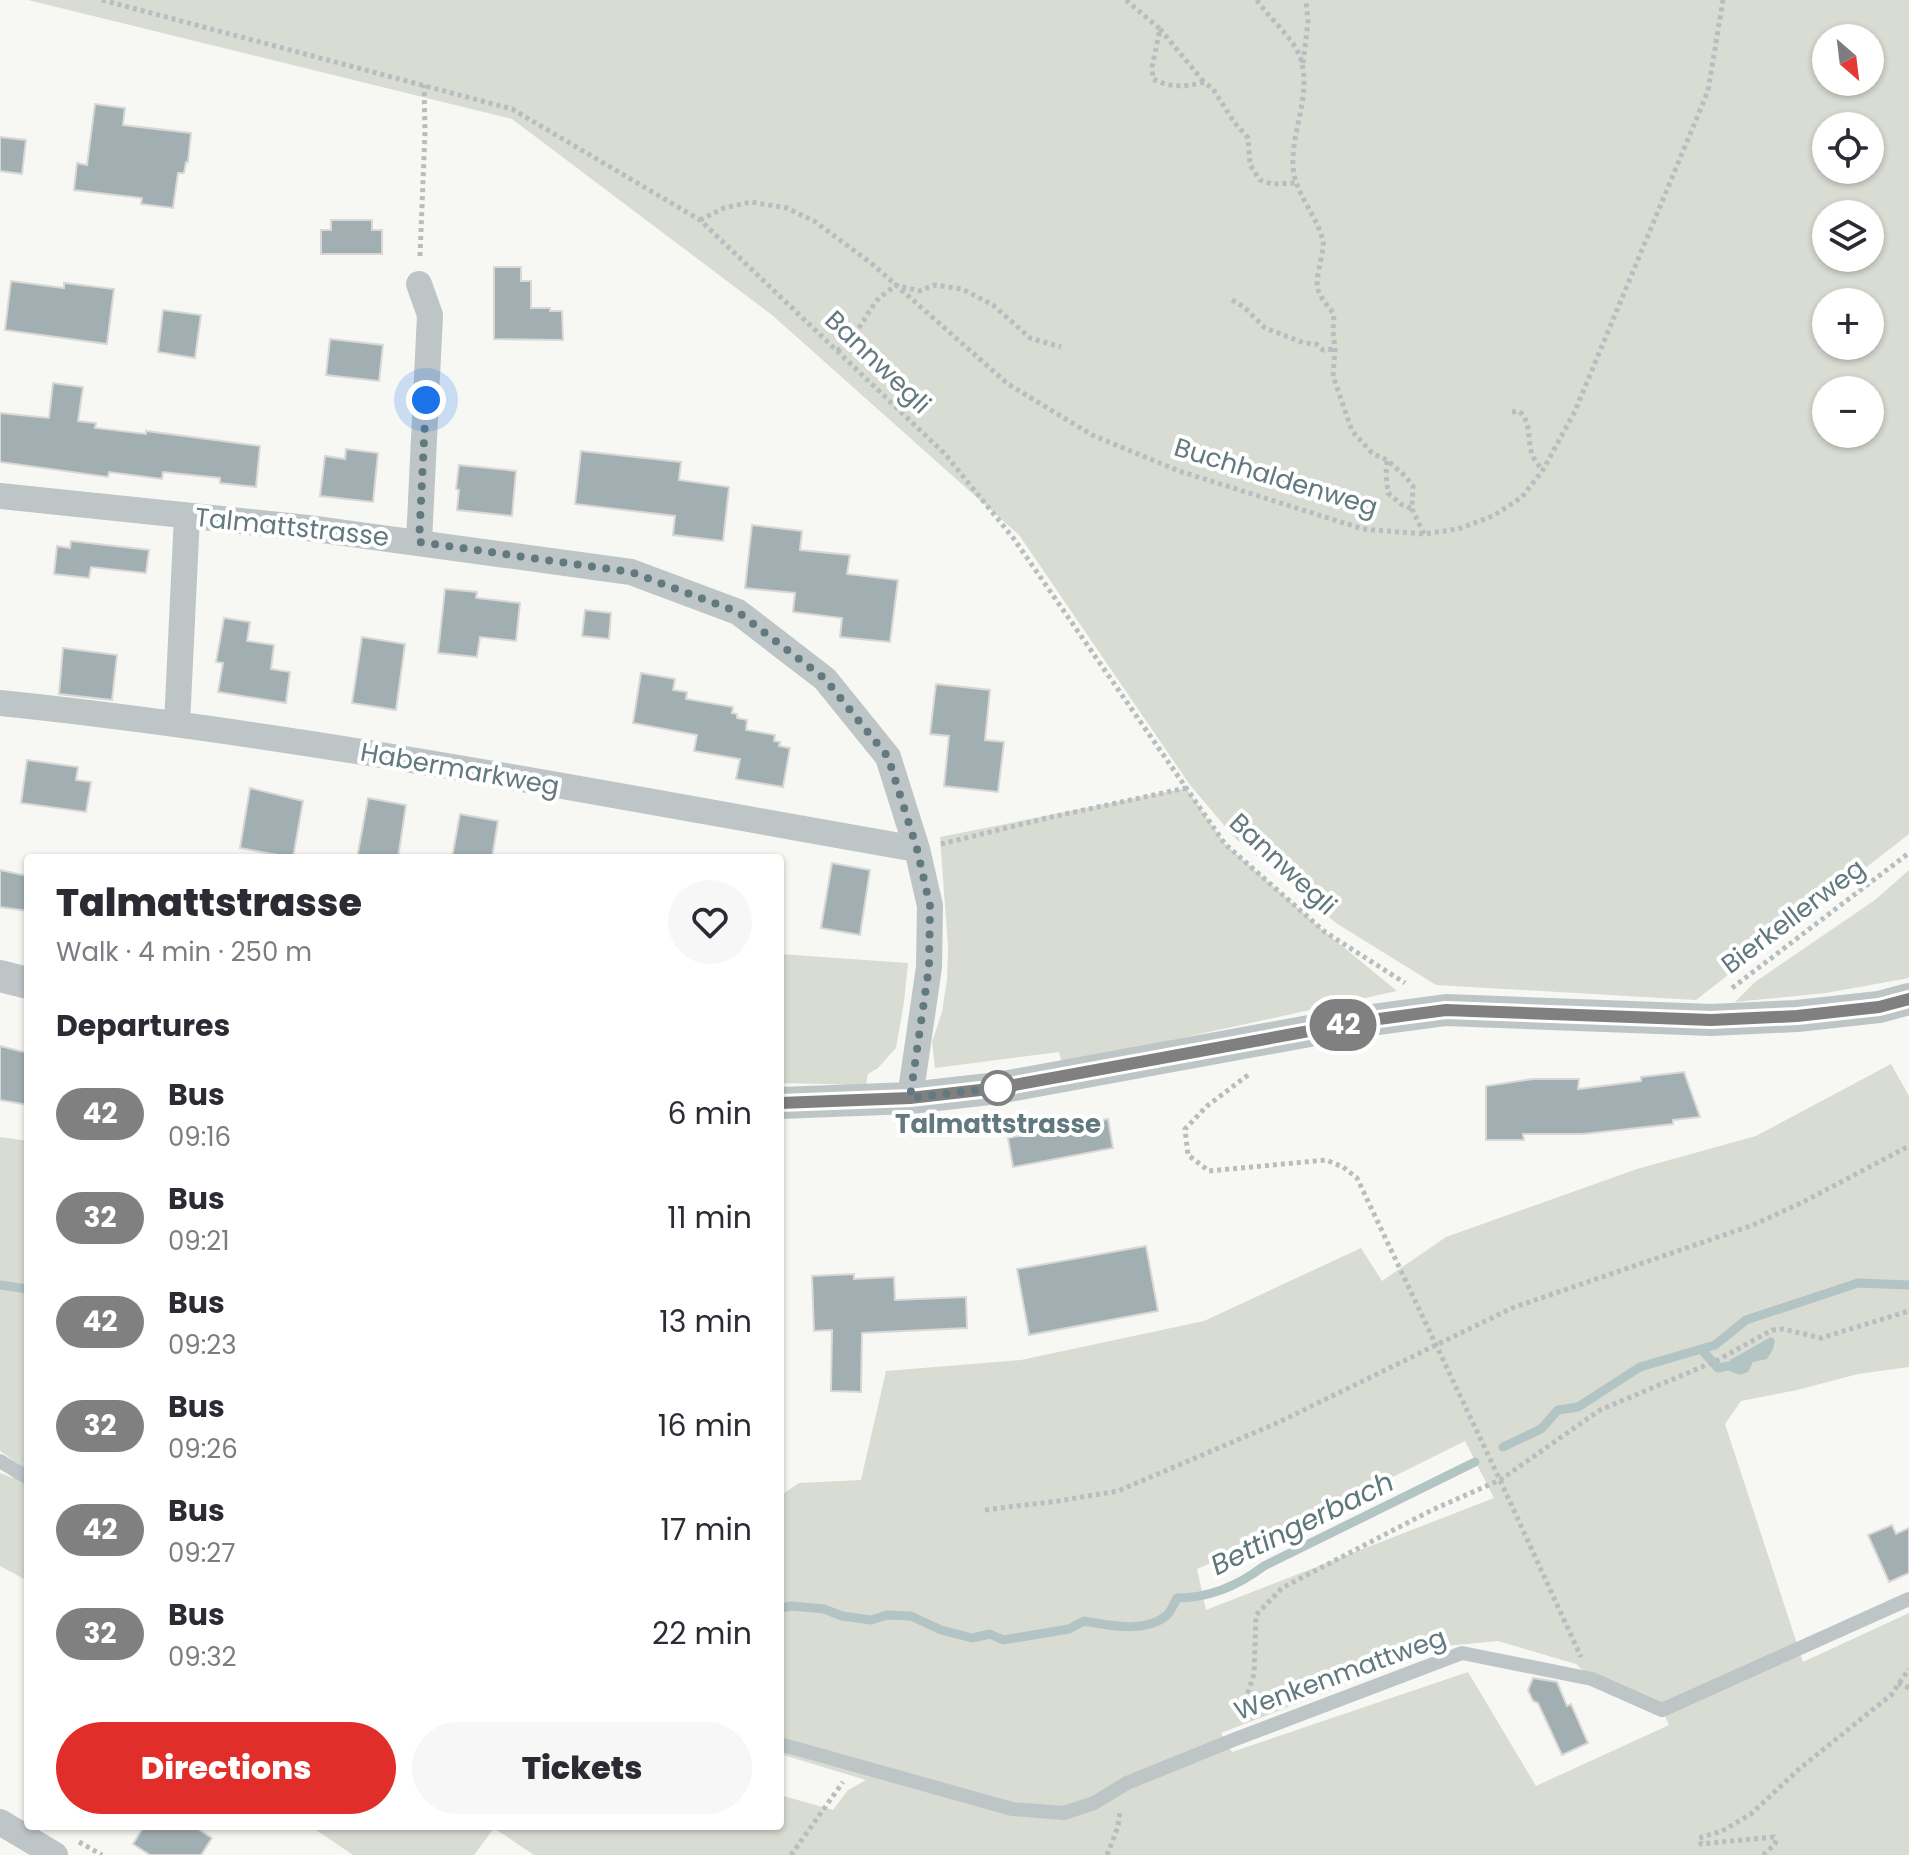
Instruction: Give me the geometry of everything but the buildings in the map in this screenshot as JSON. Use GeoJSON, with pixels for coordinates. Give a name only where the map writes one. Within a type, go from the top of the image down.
{"type":"FeatureCollection","features":[{"type":"Feature","properties":{"kind":"street"},"geometry":{"type":"LineString","coordinates":[[419,284],[430,315],[419,542]]}},
{"type":"Feature","properties":{"kind":"street","name":"Talmattstrasse"},"geometry":{"type":"LineString","coordinates":[[0,496],[419,542],[631,572],[738,612],[825,679],[888,757],[917,849],[930,906],[929,967],[910,1098]]}},
{"type":"Feature","properties":{"kind":"street"},"geometry":{"type":"LineString","coordinates":[[177,724],[187,516]]}},
{"type":"Feature","properties":{"kind":"street","name":"Habermarkweg"},"geometry":{"type":"LineString","coordinates":[[0,703],[343,748],[917,849]]}},
{"type":"Feature","properties":{"kind":"street"},"geometry":{"type":"LineString","coordinates":[[0,976],[24,982]]}},
{"type":"Feature","properties":{"kind":"street"},"geometry":{"type":"LineString","coordinates":[[784,1103],[910,1098],[998,1088],[1364,1021],[1446,1010],[1711,1020],[1797,1016],[1879,1007],[1909,999]]}},
{"type":"Feature","properties":{"kind":"street"},"geometry":{"type":"LineString","coordinates":[[0,1822],[55,1855]]}},
{"type":"Feature","properties":{"kind":"lane"},"geometry":{"type":"LineString","coordinates":[[6,1464],[24,1475]]}},
{"type":"Feature","properties":{"kind":"lane","name":"Wenkenmattweg"},"geometry":{"type":"LineString","coordinates":[[784,1745],[1012,1809],[1064,1813],[1094,1803],[1127,1783],[1233,1740],[1462,1653],[1592,1679],[1662,1710],[1909,1599]]}},
{"type":"Feature","properties":{"kind":"path","name":"Bannwegli"},"geometry":{"type":"LineString","coordinates":[[102,0],[512,109],[700,220],[945,454],[1014,539],[1225,844],[1325,932],[1406,984]]}},
{"type":"Feature","properties":{"kind":"path"},"geometry":{"type":"LineString","coordinates":[[1126,0],[1160,29],[1213,89],[1248,138],[1250,165],[1260,180],[1272,184],[1296,183]]}},
{"type":"Feature","properties":{"kind":"path"},"geometry":{"type":"LineString","coordinates":[[1257,0],[1296,46],[1303,65]]}},
{"type":"Feature","properties":{"kind":"path"},"geometry":{"type":"LineString","coordinates":[[1306,0],[1308,22],[1303,91],[1293,168],[1296,183],[1324,243],[1316,284],[1319,295],[1334,314],[1333,376],[1352,431],[1372,453],[1387,460],[1413,486],[1412,509],[1424,534]]}},
{"type":"Feature","properties":{"kind":"path","name":"Buchhaldenweg"},"geometry":{"type":"LineString","coordinates":[[700,220],[724,208],[751,202],[787,208],[814,221],[871,263],[1008,384],[1092,435],[1179,471],[1363,529],[1424,534],[1458,529],[1493,516],[1522,497],[1543,470],[1575,411],[1708,91],[1723,0]]}},
{"type":"Feature","properties":{"kind":"path"},"geometry":{"type":"LineString","coordinates":[[1160,29],[1152,67],[1153,79],[1165,85],[1184,87],[1204,82]]}},
{"type":"Feature","properties":{"kind":"path"},"geometry":{"type":"LineString","coordinates":[[419,284],[424,85]]}},
{"type":"Feature","properties":{"kind":"path"},"geometry":{"type":"LineString","coordinates":[[837,351],[849,343],[876,301],[896,285],[919,291],[935,285],[962,289],[993,305],[1030,338],[1061,347]]}},
{"type":"Feature","properties":{"kind":"path"},"geometry":{"type":"LineString","coordinates":[[1232,300],[1244,307],[1265,328],[1299,342],[1316,344],[1323,350],[1335,349]]}},
{"type":"Feature","properties":{"kind":"path"},"geometry":{"type":"LineString","coordinates":[[1512,412],[1519,411],[1524,415],[1531,453],[1543,470]]}},
{"type":"Feature","properties":{"kind":"path"},"geometry":{"type":"LineString","coordinates":[[1387,460],[1388,493],[1412,509]]}},
{"type":"Feature","properties":{"kind":"path"},"geometry":{"type":"LineString","coordinates":[[917,849],[1186,788]]}},
{"type":"Feature","properties":{"kind":"path","name":"Bierkellerweg"},"geometry":{"type":"LineString","coordinates":[[1711,1020],[1719,998],[1909,853]]}},
{"type":"Feature","properties":{"kind":"path"},"geometry":{"type":"LineString","coordinates":[[1280,1036],[1256,1069],[1207,1106],[1185,1129],[1188,1155],[1209,1171],[1326,1160],[1343,1167],[1357,1178],[1592,1679]]}},
{"type":"Feature","properties":{"kind":"path"},"geometry":{"type":"LineString","coordinates":[[985,1510],[1118,1491],[1277,1423],[1512,1308],[1753,1225],[1909,1146]]}},
{"type":"Feature","properties":{"kind":"path"},"geometry":{"type":"LineString","coordinates":[[1233,1740],[1254,1674],[1256,1615],[1282,1588],[1432,1510],[1500,1480],[1600,1410],[1716,1361],[1772,1330],[1783,1329],[1821,1338],[1909,1311]]}},
{"type":"Feature","properties":{"kind":"path"},"geometry":{"type":"LineString","coordinates":[[1763,1855],[1775,1844],[1774,1837],[1703,1844],[1699,1838],[1722,1831],[1751,1814],[1799,1769],[1891,1695],[1909,1669]]}},
{"type":"Feature","properties":{"kind":"path"},"geometry":{"type":"LineString","coordinates":[[1898,1683],[1909,1688]]}},
{"type":"Feature","properties":{"kind":"path"},"geometry":{"type":"LineString","coordinates":[[791,1855],[856,1765]]}},
{"type":"Feature","properties":{"kind":"path"},"geometry":{"type":"LineString","coordinates":[[1107,1855],[1121,1815],[1111,1793]]}},
{"type":"Feature","properties":{"kind":"shaded area"},"geometry":{"type":"Polygon","coordinates":[[[28,0],[1909,0],[1909,834],[1696,1000],[1436,985],[1336,923],[1234,837],[1190,785],[1019,535],[772,315],[512,119],[28,0]]]}},
{"type":"Feature","properties":{"kind":"shaded area"},"geometry":{"type":"Polygon","coordinates":[[[1186,788],[1225,844],[1397,991],[1062,1064],[1059,1052],[935,1068],[932,1042],[942,1012],[948,947],[940,837],[1186,788]]]}},
{"type":"Feature","properties":{"kind":"shaded area"},"geometry":{"type":"Polygon","coordinates":[[[1909,870],[1909,978],[1826,993],[1735,1002],[1755,982],[1875,900],[1909,870]]]}},
{"type":"Feature","properties":{"kind":"shaded area"},"geometry":{"type":"Polygon","coordinates":[[[784,954],[908,963],[896,1048],[878,1068],[868,1074],[866,1085],[784,1083],[784,954]]]}},
{"type":"Feature","properties":{"kind":"shaded area"},"geometry":{"type":"Polygon","coordinates":[[[1891,1064],[1909,1096],[1909,1367],[1858,1374],[1741,1401],[1725,1424],[1803,1662],[1909,1613],[1909,1855],[534,1855],[497,1830],[784,1830],[784,1796],[833,1810],[848,1790],[866,1780],[784,1755],[784,1493],[799,1483],[861,1480],[886,1371],[1021,1360],[1204,1321],[1361,1248],[1382,1281],[1446,1237],[1637,1169],[1756,1136],[1891,1064]],[[1465,1441],[1286,1530],[1197,1569],[1206,1610],[1494,1498],[1465,1441]],[[1498,1641],[1445,1646],[1221,1733],[1232,1752],[1468,1672],[1536,1786],[1669,1725],[1662,1710],[1592,1679],[1576,1664],[1498,1641]]]}},
{"type":"Feature","properties":{"kind":"shaded area"},"geometry":{"type":"Polygon","coordinates":[[[0,1137],[24,1140],[24,1579],[0,1566],[0,1473],[13,1478],[20,1465],[0,1451],[0,1137]]]}},
{"type":"Feature","properties":{"kind":"shaded area"},"geometry":{"type":"Polygon","coordinates":[[[1771,1337],[1775,1340],[1767,1359],[1753,1362],[1748,1372],[1740,1375],[1730,1371],[1730,1360],[1771,1337]]]}},
{"type":"Feature","properties":{"kind":"shaded area"},"geometry":{"type":"Polygon","coordinates":[[[316,1830],[493,1830],[474,1855],[353,1855],[316,1830]]]}},
{"type":"Feature","properties":{"kind":"waterway","name":"Bettingerbach"},"geometry":{"type":"LineString","coordinates":[[1503,1447],[1541,1429],[1558,1410],[1578,1407],[1640,1367],[1715,1345],[1746,1320],[1858,1283],[1909,1285]]}},
{"type":"Feature","properties":{"kind":"waterway","name":"Bettingerbach"},"geometry":{"type":"LineString","coordinates":[[0,1285],[24,1288]]}},
{"type":"Feature","properties":{"kind":"waterway"},"geometry":{"type":"LineString","coordinates":[[1701,1349],[1718,1368],[1728,1366]]}},
{"type":"Feature","properties":{"kind":"waterway","name":"Bettingerbach"},"geometry":{"type":"LineString","coordinates":[[784,1607],[824,1609],[842,1616],[871,1620],[887,1615],[911,1616],[941,1630],[972,1638],[990,1634],[1003,1640],[1069,1629],[1084,1621],[1127,1627],[1149,1625],[1167,1615],[1177,1598],[1201,1596],[1234,1584],[1264,1566],[1475,1462]]}},
{"type":"Feature","properties":{"kind":"bus line","name":"42"},"geometry":{"type":"LineString","coordinates":[[784,1103],[910,1098],[998,1088],[1364,1021],[1446,1010],[1711,1020],[1797,1016],[1879,1007],[1909,999]]}},
{"type":"Feature","properties":{"kind":"place","name":"Talmattstrasse"},"geometry":{"type":"Point","coordinates":[998,1088]}},
{"type":"Feature","properties":{"kind":"route"},"geometry":{"type":"LineString","coordinates":[[426,400],[419,542],[631,572],[738,612],[825,679],[888,757],[917,849],[930,906],[929,967],[910,1098],[998,1088]]}}]}
